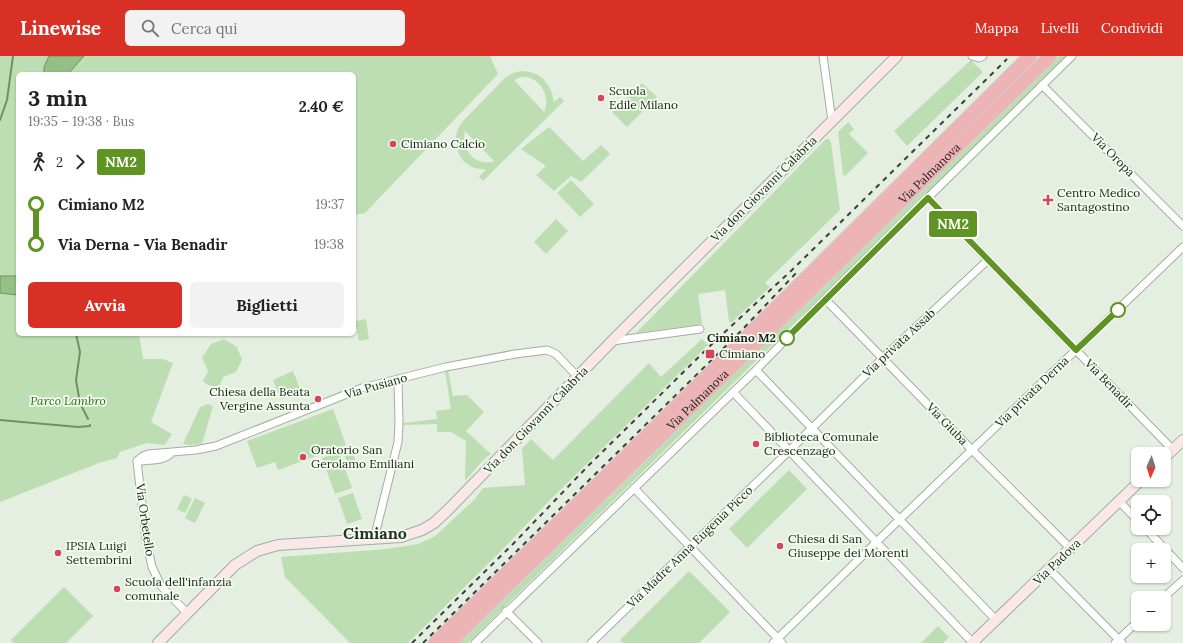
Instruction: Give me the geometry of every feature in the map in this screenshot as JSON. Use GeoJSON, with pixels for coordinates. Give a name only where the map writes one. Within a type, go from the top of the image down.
{"type":"FeatureCollection","features":[{"type":"Feature","properties":{"kind":"highway","name":"Via Palmanova"},"geometry":{"type":"LineString","coordinates":[[435,643],[1030,56]]}},
{"type":"Feature","properties":{"kind":"highway","name":"Via Palmanova"},"geometry":{"type":"LineString","coordinates":[[449,643],[1050,56]]}},
{"type":"Feature","properties":{"kind":"street"},"geometry":{"type":"LineString","coordinates":[[823,56],[832,121]]}},
{"type":"Feature","properties":{"kind":"street","name":"Via don Giovanni Calabria"},"geometry":{"type":"LineString","coordinates":[[158,643],[235,565],[260,549],[282,545],[410,535],[434,523],[612,341],[897,56]]}},
{"type":"Feature","properties":{"kind":"street","name":"Via Palmanova"},"geometry":{"type":"LineString","coordinates":[[475,643],[506,611],[756,370],[825,299],[1072,56]]}},
{"type":"Feature","properties":{"kind":"street","name":"Via Oropa"},"geometry":{"type":"LineString","coordinates":[[1042,85],[1183,226]]}},
{"type":"Feature","properties":{"kind":"street","name":"Via Benadir"},"geometry":{"type":"LineString","coordinates":[[928,198],[1173,450]]}},
{"type":"Feature","properties":{"kind":"street","name":"Via privata Derna"},"geometry":{"type":"LineString","coordinates":[[778,641],[899,520],[1183,247]]}},
{"type":"Feature","properties":{"kind":"street","name":"Via privata Assab"},"geometry":{"type":"LineString","coordinates":[[789,451],[883,358],[988,260]]}},
{"type":"Feature","properties":{"kind":"street","name":"Via Giuba"},"geometry":{"type":"LineString","coordinates":[[825,299],[1071,549]]}},
{"type":"Feature","properties":{"kind":"street"},"geometry":{"type":"LineString","coordinates":[[612,341],[700,329]]}},
{"type":"Feature","properties":{"kind":"street","name":"Via Pusiano"},"geometry":{"type":"LineString","coordinates":[[137,462],[165,458],[172,452],[200,450],[216,446],[351,392],[453,366],[546,350],[554,353],[578,377]]}},
{"type":"Feature","properties":{"kind":"street"},"geometry":{"type":"LineString","coordinates":[[756,370],[996,620]]}},
{"type":"Feature","properties":{"kind":"street"},"geometry":{"type":"LineString","coordinates":[[374,539],[398,442],[398,379]]}},
{"type":"Feature","properties":{"kind":"street"},"geometry":{"type":"LineString","coordinates":[[733,392],[973,643]]}},
{"type":"Feature","properties":{"kind":"street"},"geometry":{"type":"LineString","coordinates":[[1173,450],[1183,440]]}},
{"type":"Feature","properties":{"kind":"street","name":"Via Madre Anna Eugenia Picco"},"geometry":{"type":"LineString","coordinates":[[591,643],[789,451]]}},
{"type":"Feature","properties":{"kind":"street","name":"Via Orbetello"},"geometry":{"type":"LineString","coordinates":[[137,462],[146,539],[152,566],[161,586],[188,614]]}},
{"type":"Feature","properties":{"kind":"street","name":"Via Padova"},"geometry":{"type":"LineString","coordinates":[[973,643],[1134,487]]}},
{"type":"Feature","properties":{"kind":"street"},"geometry":{"type":"LineString","coordinates":[[634,488],[778,641]]}},
{"type":"Feature","properties":{"kind":"street"},"geometry":{"type":"LineString","coordinates":[[1119,501],[1131,514]]}},
{"type":"Feature","properties":{"kind":"street"},"geometry":{"type":"LineString","coordinates":[[1152,535],[1183,568]]}},
{"type":"Feature","properties":{"kind":"street"},"geometry":{"type":"LineString","coordinates":[[1049,569],[1119,642],[1131,629]]}},
{"type":"Feature","properties":{"kind":"street"},"geometry":{"type":"LineString","coordinates":[[1171,591],[1183,580]]}},
{"type":"Feature","properties":{"kind":"street"},"geometry":{"type":"LineString","coordinates":[[506,611],[538,643]]}},
{"type":"Feature","properties":{"kind":"green space","name":"Parco Lambro"},"geometry":{"type":"Polygon","coordinates":[[[0,56],[490,56],[498,74],[365,213],[356,215],[356,72],[16,72],[16,336],[139,336],[143,359],[163,359],[173,363],[151,422],[172,434],[165,445],[146,443],[120,452],[117,458],[99,463],[0,502],[0,56]]]}},
{"type":"Feature","properties":{"kind":"green space"},"geometry":{"type":"Polygon","coordinates":[[[1059,56],[1067,56],[468,643],[459,643],[1059,56]]]}},
{"type":"Feature","properties":{"kind":"green space"},"geometry":{"type":"Polygon","coordinates":[[[971,60],[983,72],[907,146],[894,131],[971,60]]]}},
{"type":"Feature","properties":{"kind":"green space"},"geometry":{"type":"Polygon","coordinates":[[[522,71],[535,74],[544,80],[548,85],[554,102],[560,97],[564,101],[483,181],[479,177],[486,169],[477,169],[470,166],[459,154],[456,146],[458,130],[462,122],[506,77],[513,73],[522,71]],[[521,77],[514,80],[544,112],[546,100],[545,93],[542,88],[533,79],[521,77]],[[465,131],[465,144],[470,155],[481,162],[494,161],[465,131]]]}},
{"type":"Feature","properties":{"kind":"green space"},"geometry":{"type":"Polygon","coordinates":[[[642,83],[657,97],[627,127],[612,112],[642,83]]]}},
{"type":"Feature","properties":{"kind":"green space"},"geometry":{"type":"Polygon","coordinates":[[[848,122],[854,129],[849,134],[868,153],[845,176],[843,175],[838,132],[848,122]]]}},
{"type":"Feature","properties":{"kind":"green space"},"geometry":{"type":"Polygon","coordinates":[[[549,127],[583,161],[601,145],[610,154],[581,182],[571,176],[554,191],[536,175],[546,166],[521,149],[549,127]]]}},
{"type":"Feature","properties":{"kind":"green space"},"geometry":{"type":"Polygon","coordinates":[[[826,139],[829,139],[831,143],[840,210],[765,283],[770,287],[731,323],[729,321],[725,290],[698,294],[702,324],[636,333],[826,139]]]}},
{"type":"Feature","properties":{"kind":"green space"},"geometry":{"type":"Polygon","coordinates":[[[571,180],[594,204],[580,217],[557,193],[571,180]]]}},
{"type":"Feature","properties":{"kind":"green space"},"geometry":{"type":"Polygon","coordinates":[[[556,219],[568,231],[546,254],[534,242],[556,219]]]}},
{"type":"Feature","properties":{"kind":"green space"},"geometry":{"type":"Polygon","coordinates":[[[366,319],[369,339],[359,341],[356,321],[366,319]]]}},
{"type":"Feature","properties":{"kind":"green space"},"geometry":{"type":"Polygon","coordinates":[[[224,339],[237,347],[242,360],[236,372],[223,377],[219,388],[209,385],[203,381],[208,371],[202,358],[211,344],[224,339]]]}},
{"type":"Feature","properties":{"kind":"green space"},"geometry":{"type":"Polygon","coordinates":[[[702,339],[708,345],[549,501],[408,643],[350,643],[285,577],[281,557],[386,549],[418,544],[435,536],[474,500],[483,488],[525,485],[522,449],[531,439],[553,460],[649,363],[661,377],[702,339]]]}},
{"type":"Feature","properties":{"kind":"green space"},"geometry":{"type":"Polygon","coordinates":[[[448,370],[453,396],[467,395],[484,412],[466,431],[491,454],[484,459],[465,481],[466,441],[451,432],[437,432],[437,424],[403,425],[403,423],[437,419],[436,411],[451,409],[445,371],[448,370]]]}},
{"type":"Feature","properties":{"kind":"green space"},"geometry":{"type":"Polygon","coordinates":[[[293,371],[301,391],[281,399],[273,380],[293,371]]]}},
{"type":"Feature","properties":{"kind":"green space"},"geometry":{"type":"Polygon","coordinates":[[[208,404],[213,406],[202,444],[183,444],[200,407],[208,404]]]}},
{"type":"Feature","properties":{"kind":"green space"},"geometry":{"type":"Polygon","coordinates":[[[333,409],[346,445],[278,470],[275,462],[257,468],[247,441],[333,409]]]}},
{"type":"Feature","properties":{"kind":"green space"},"geometry":{"type":"Polygon","coordinates":[[[351,448],[357,464],[349,467],[343,451],[351,448]]]}},
{"type":"Feature","properties":{"kind":"green space"},"geometry":{"type":"Polygon","coordinates":[[[339,452],[352,488],[335,494],[322,458],[339,452]]]}},
{"type":"Feature","properties":{"kind":"green space"},"geometry":{"type":"Polygon","coordinates":[[[789,470],[807,489],[747,548],[729,529],[789,470]]]}},
{"type":"Feature","properties":{"kind":"green space"},"geometry":{"type":"Polygon","coordinates":[[[353,493],[362,519],[347,524],[338,498],[353,493]]]}},
{"type":"Feature","properties":{"kind":"green space"},"geometry":{"type":"Polygon","coordinates":[[[184,495],[192,499],[185,513],[177,509],[184,495]]]}},
{"type":"Feature","properties":{"kind":"green space"},"geometry":{"type":"Polygon","coordinates":[[[195,498],[205,503],[195,523],[185,518],[195,498]]]}},
{"type":"Feature","properties":{"kind":"green space"},"geometry":{"type":"Polygon","coordinates":[[[689,571],[730,612],[699,643],[623,643],[620,640],[689,571]]]}},
{"type":"Feature","properties":{"kind":"green space"},"geometry":{"type":"Polygon","coordinates":[[[64,587],[93,616],[66,643],[14,643],[11,640],[64,587]]]}},
{"type":"Feature","properties":{"kind":"green space"},"geometry":{"type":"Polygon","coordinates":[[[938,626],[949,637],[943,643],[921,643],[938,626]]]}},
{"type":"Feature","properties":{"kind":"shaded area"},"geometry":{"type":"Polygon","coordinates":[[[49,56],[84,56],[70,72],[44,72],[44,67],[49,56]]]}},
{"type":"Feature","properties":{"kind":"shaded area"},"geometry":{"type":"Polygon","coordinates":[[[0,276],[16,276],[16,295],[0,293],[0,276]]]}},
{"type":"Feature","properties":{"kind":"waterway"},"geometry":{"type":"LineString","coordinates":[[0,120],[7,100],[13,56]]}},
{"type":"Feature","properties":{"kind":"waterway"},"geometry":{"type":"LineString","coordinates":[[76,336],[80,352],[76,380],[80,403],[88,419]]}},
{"type":"Feature","properties":{"kind":"waterway"},"geometry":{"type":"LineString","coordinates":[[0,420],[78,427],[90,425]]}},
{"type":"Feature","properties":{"kind":"railway"},"geometry":{"type":"LineString","coordinates":[[412,643],[714,342],[792,270],[1007,59]]}},
{"type":"Feature","properties":{"kind":"railway"},"geometry":{"type":"LineString","coordinates":[[423,643],[739,333],[798,271]]}},
{"type":"Feature","properties":{"kind":"bus line","name":"NM2"},"geometry":{"type":"LineString","coordinates":[[787,338],[928,198],[1076,350],[1118,310]]}},
{"type":"Feature","properties":{"kind":"place","name":"Scuola Edile Milano"},"geometry":{"type":"Point","coordinates":[601,98]}},
{"type":"Feature","properties":{"kind":"place","name":"Cimiano Calcio"},"geometry":{"type":"Point","coordinates":[393,144]}},
{"type":"Feature","properties":{"kind":"place","name":"Centro Medico Santagostino"},"geometry":{"type":"Point","coordinates":[1048,200]}},
{"type":"Feature","properties":{"kind":"place","name":"Cimiano M2"},"geometry":{"type":"Point","coordinates":[787,338]}},
{"type":"Feature","properties":{"kind":"place","name":"Cimiano"},"geometry":{"type":"Point","coordinates":[710,354]}},
{"type":"Feature","properties":{"kind":"place","name":"Chiesa della Beata Vergine Assunta"},"geometry":{"type":"Point","coordinates":[318,399]}},
{"type":"Feature","properties":{"kind":"place","name":"Biblioteca Comunale Crescenzago"},"geometry":{"type":"Point","coordinates":[756,444]}},
{"type":"Feature","properties":{"kind":"place","name":"Oratorio San Gerolamo Emiliani"},"geometry":{"type":"Point","coordinates":[303,457]}},
{"type":"Feature","properties":{"kind":"place","name":"Chiesa di San Giuseppe dei Morenti"},"geometry":{"type":"Point","coordinates":[780,546]}},
{"type":"Feature","properties":{"kind":"place","name":"IPSIA Luigi Settembrini"},"geometry":{"type":"Point","coordinates":[58,553]}},
{"type":"Feature","properties":{"kind":"place","name":"Scuola dell'infanzia comunale"},"geometry":{"type":"Point","coordinates":[117,589]}},
{"type":"Feature","properties":{"kind":"district","name":"Cimiano"},"geometry":{"type":"Point","coordinates":[375,533]}}]}
